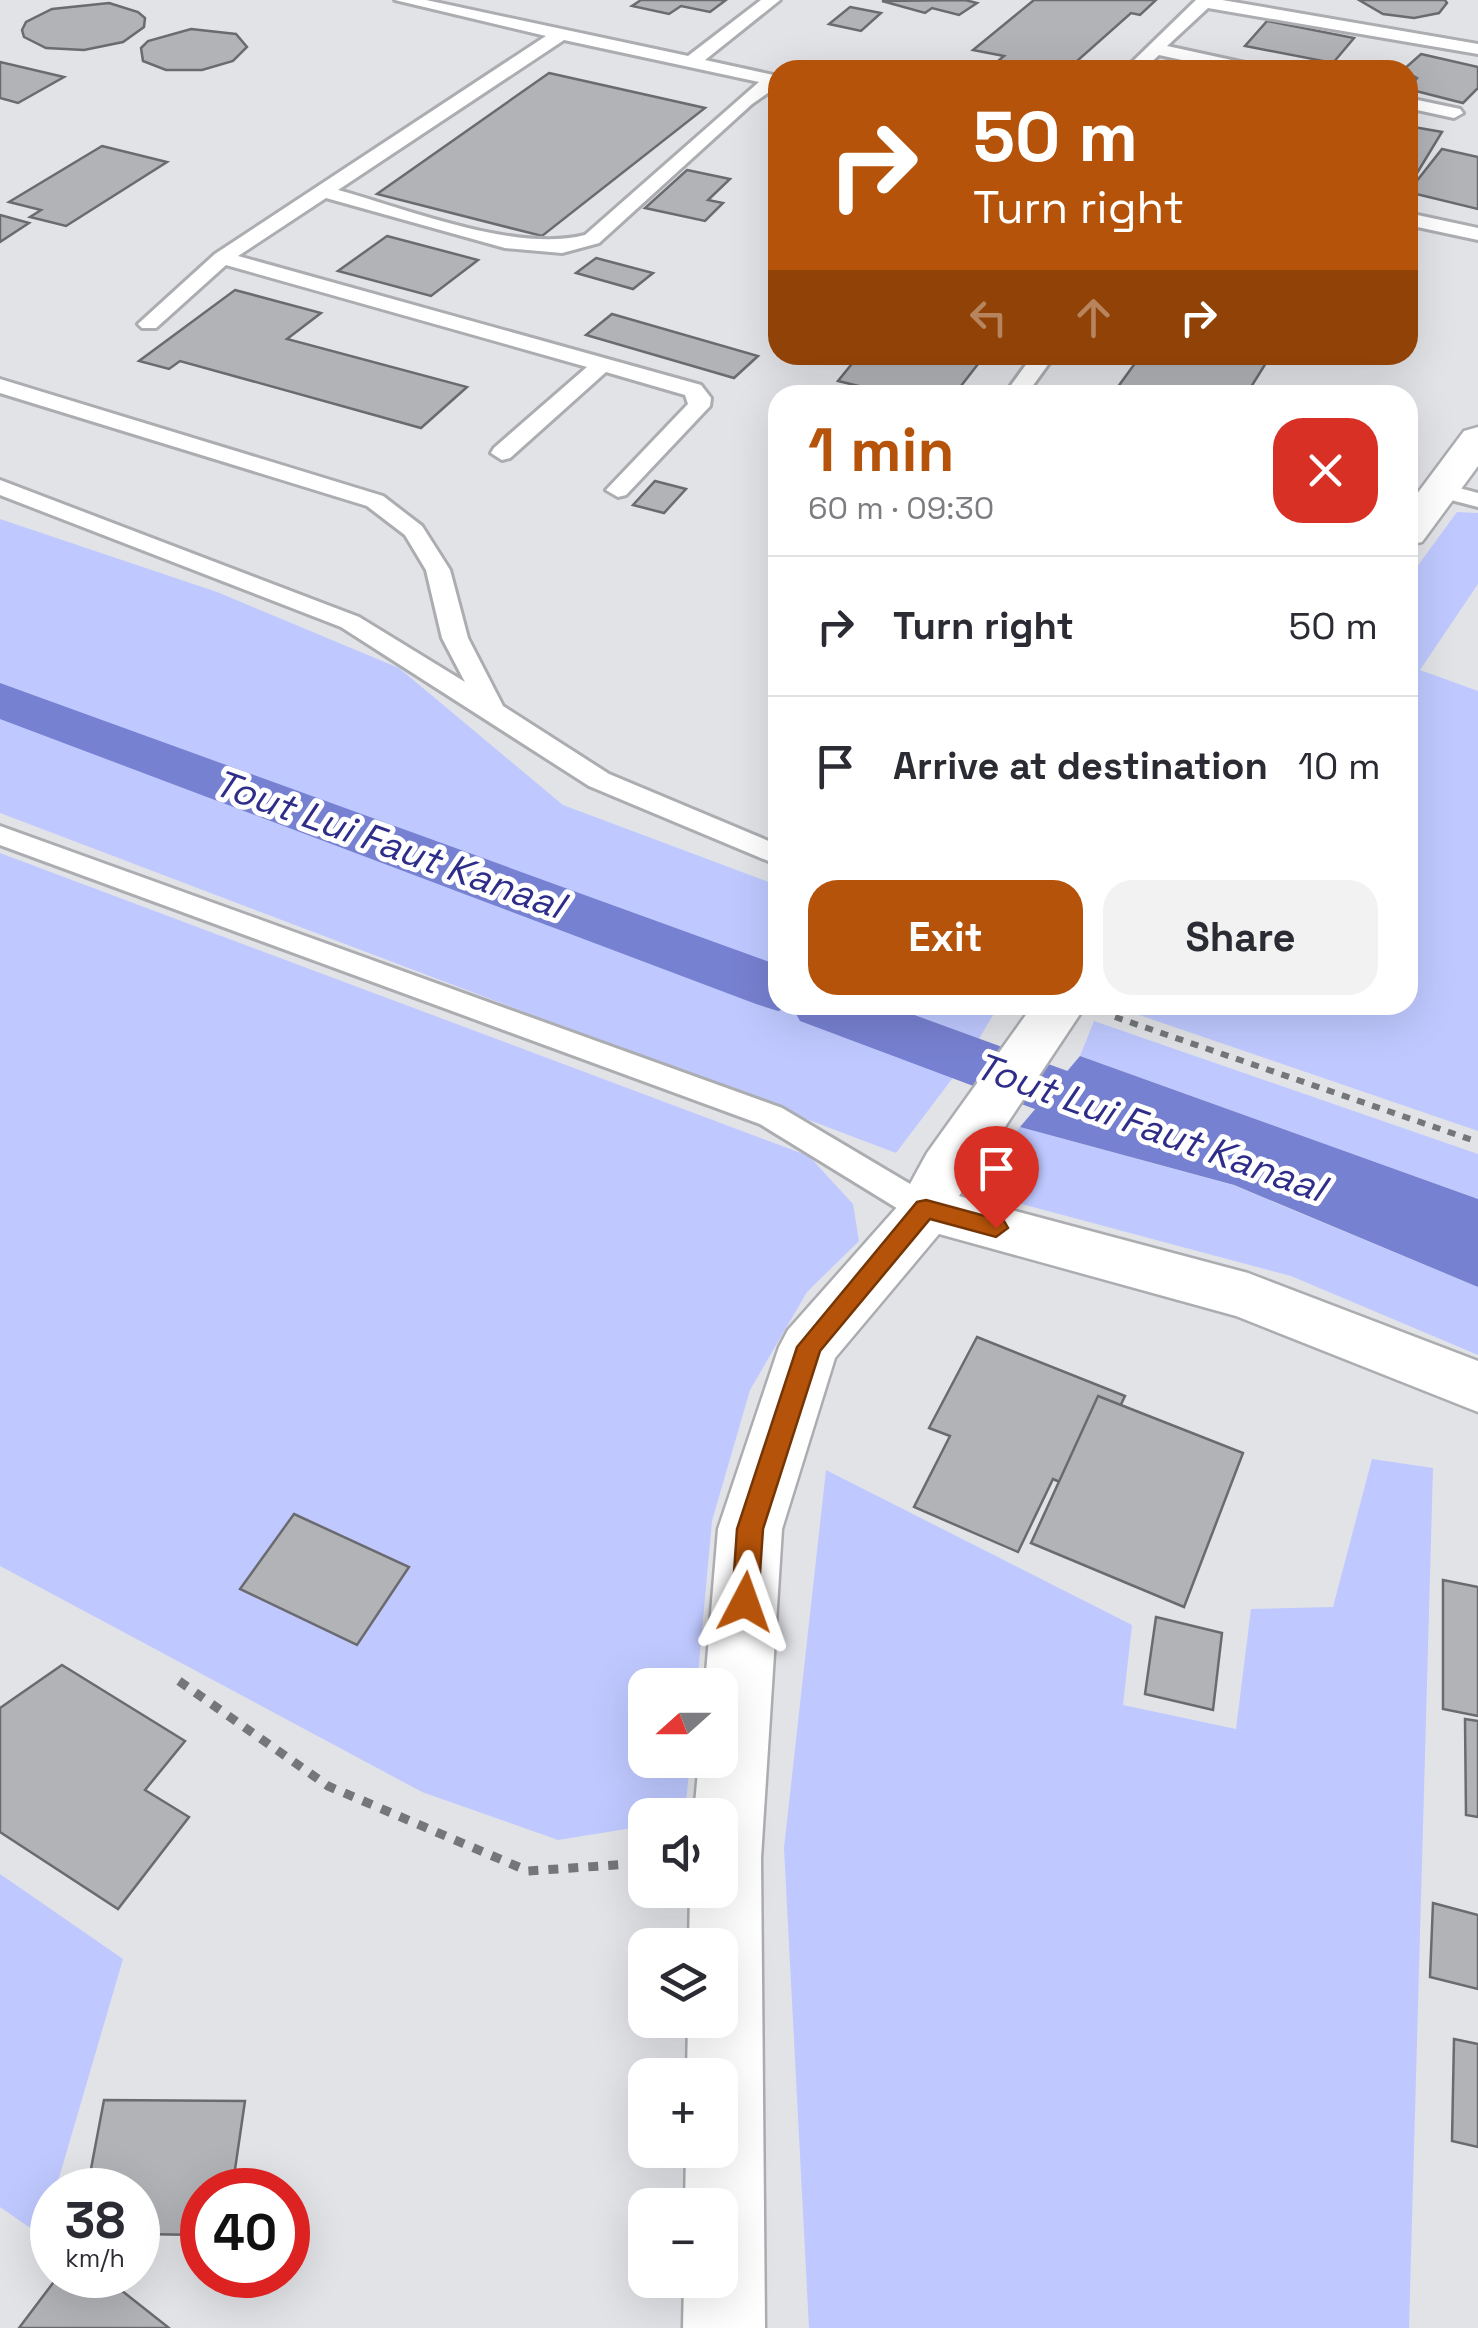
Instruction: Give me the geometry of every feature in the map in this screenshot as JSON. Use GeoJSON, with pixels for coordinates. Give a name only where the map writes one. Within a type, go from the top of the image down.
{"type":"FeatureCollection","features":[{"type":"Feature","properties":{"kind":"street"},"geometry":{"type":"LineString","coordinates":[[1418,520],[1478,439]]}},
{"type":"Feature","properties":{"kind":"street"},"geometry":{"type":"LineString","coordinates":[[724,2328],[726,1858],[750,1529],[809,1347],[1067,1015]]}},
{"type":"Feature","properties":{"kind":"street"},"geometry":{"type":"LineString","coordinates":[[936,1188],[1248,1296],[1478,1387]]}},
{"type":"Feature","properties":{"kind":"lane"},"geometry":{"type":"LineString","coordinates":[[404,0],[768,78]]}},
{"type":"Feature","properties":{"kind":"lane"},"geometry":{"type":"LineString","coordinates":[[692,62],[772,0]]}},
{"type":"Feature","properties":{"kind":"lane"},"geometry":{"type":"LineString","coordinates":[[1143,60],[1205,1],[1478,48]]}},
{"type":"Feature","properties":{"kind":"lane"},"geometry":{"type":"LineString","coordinates":[[150,324],[222,258],[561,34]]}},
{"type":"Feature","properties":{"kind":"lane"},"geometry":{"type":"LineString","coordinates":[[1155,49],[1206,60]]}},
{"type":"Feature","properties":{"kind":"lane"},"geometry":{"type":"LineString","coordinates":[[326,192],[505,242],[562,248],[592,239],[746,100],[768,85]]}},
{"type":"Feature","properties":{"kind":"lane"},"geometry":{"type":"LineString","coordinates":[[1418,105],[1454,113]]}},
{"type":"Feature","properties":{"kind":"lane"},"geometry":{"type":"LineString","coordinates":[[1418,208],[1478,220]]}},
{"type":"Feature","properties":{"kind":"lane"},"geometry":{"type":"LineString","coordinates":[[1418,222],[1478,234]]}},
{"type":"Feature","properties":{"kind":"lane"},"geometry":{"type":"LineString","coordinates":[[222,258],[693,390],[700,398],[700,406],[618,490]]}},
{"type":"Feature","properties":{"kind":"lane"},"geometry":{"type":"LineString","coordinates":[[502,452],[602,365]]}},
{"type":"Feature","properties":{"kind":"lane"},"geometry":{"type":"LineString","coordinates":[[0,386],[375,501],[414,531],[438,570],[456,638],[492,711]]}},
{"type":"Feature","properties":{"kind":"lane"},"geometry":{"type":"LineString","coordinates":[[0,487],[350,622],[599,780],[768,852]]}},
{"type":"Feature","properties":{"kind":"lane"},"geometry":{"type":"LineString","coordinates":[[1440,490],[1478,500]]}},
{"type":"Feature","properties":{"kind":"lane"},"geometry":{"type":"LineString","coordinates":[[0,835],[771,1116],[936,1188]]}},
{"type":"Feature","properties":{"kind":"path"},"geometry":{"type":"LineString","coordinates":[[1071,1015],[1478,1142]]}},
{"type":"Feature","properties":{"kind":"path"},"geometry":{"type":"LineString","coordinates":[[179,1681],[328,1786],[528,1870],[628,1864]]}},
{"type":"Feature","properties":{"kind":"shaded area"},"geometry":{"type":"Polygon","coordinates":[[[1457,512],[1478,513],[1478,584],[1420,670],[1478,691],[1478,1131],[1139,1015],[1418,1015],[1418,565],[1457,512]]]}},
{"type":"Feature","properties":{"kind":"shaded area"},"geometry":{"type":"Polygon","coordinates":[[[0,519],[217,592],[399,668],[563,805],[768,882],[768,1015],[993,1015],[967,1059],[896,1153],[0,813],[0,519]]]}},
{"type":"Feature","properties":{"kind":"shaded area"},"geometry":{"type":"Polygon","coordinates":[[[0,853],[809,1156],[853,1204],[859,1241],[807,1292],[750,1390],[712,1521],[699,1668],[628,1668],[628,1778],[688,1778],[687,1798],[628,1798],[628,1829],[558,1840],[422,1792],[0,1566],[0,853]]]}},
{"type":"Feature","properties":{"kind":"shaded area"},"geometry":{"type":"Polygon","coordinates":[[[1094,1021],[1478,1154],[1478,1199],[1080,1056],[1094,1021]]]}},
{"type":"Feature","properties":{"kind":"shaded area"},"geometry":{"type":"Polygon","coordinates":[[[1020,1127],[1233,1185],[1478,1287],[1478,1355],[1291,1276],[969,1190],[1020,1127]]]}},
{"type":"Feature","properties":{"kind":"shaded area"},"geometry":{"type":"Polygon","coordinates":[[[1372,1459],[1433,1468],[1409,2328],[809,2328],[784,1848],[826,1470],[1132,1625],[1123,1705],[1236,1729],[1251,1609],[1333,1607],[1372,1459]]]}},
{"type":"Feature","properties":{"kind":"shaded area"},"geometry":{"type":"Polygon","coordinates":[[[0,1874],[123,1959],[62,2168],[30,2168],[30,2228],[0,2207],[0,1874]]]}},
{"type":"Feature","properties":{"kind":"water"},"geometry":{"type":"Polygon","coordinates":[[[1080,1056],[1478,1199],[1478,1287],[1234,1185],[1020,1127],[1080,1056]]]}},
{"type":"Feature","properties":{"kind":"building"},"geometry":{"type":"Polygon","coordinates":[[[641,0],[726,0],[710,12],[681,6],[669,14],[632,6],[641,0]]]}},
{"type":"Feature","properties":{"kind":"building"},"geometry":{"type":"Polygon","coordinates":[[[1034,0],[1156,0],[1140,15],[1131,13],[1078,60],[999,60],[1004,56],[973,50],[1034,0]]]}},
{"type":"Feature","properties":{"kind":"building"},"geometry":{"type":"Polygon","coordinates":[[[1359,0],[1447,3],[1439,13],[1414,18],[1383,14],[1359,0]]]}},
{"type":"Feature","properties":{"kind":"building"},"geometry":{"type":"Polygon","coordinates":[[[882,1],[977,3],[959,15],[932,8],[925,13],[882,1]]]}},
{"type":"Feature","properties":{"kind":"building"},"geometry":{"type":"Polygon","coordinates":[[[109,3],[138,12],[145,18],[144,27],[123,42],[84,50],[46,48],[24,37],[26,22],[52,9],[109,3]]]}},
{"type":"Feature","properties":{"kind":"building"},"geometry":{"type":"Polygon","coordinates":[[[850,7],[881,13],[861,31],[829,24],[850,7]]]}},
{"type":"Feature","properties":{"kind":"building"},"geometry":{"type":"Polygon","coordinates":[[[1267,21],[1354,38],[1336,60],[1245,46],[1267,21]]]}},
{"type":"Feature","properties":{"kind":"building"},"geometry":{"type":"Polygon","coordinates":[[[191,29],[236,34],[247,47],[233,61],[202,70],[166,70],[143,61],[141,48],[148,41],[191,29]]]}},
{"type":"Feature","properties":{"kind":"building"},"geometry":{"type":"Polygon","coordinates":[[[1421,54],[1478,67],[1478,88],[1463,103],[1418,92],[1418,60],[1414,60],[1421,54]]]}},
{"type":"Feature","properties":{"kind":"building"},"geometry":{"type":"Polygon","coordinates":[[[0,62],[64,77],[18,103],[0,98],[0,62]]]}},
{"type":"Feature","properties":{"kind":"building"},"geometry":{"type":"Polygon","coordinates":[[[549,73],[705,108],[542,236],[377,194],[549,73]]]}},
{"type":"Feature","properties":{"kind":"building"},"geometry":{"type":"Polygon","coordinates":[[[1418,128],[1442,132],[1418,172],[1418,128]]]}},
{"type":"Feature","properties":{"kind":"building"},"geometry":{"type":"Polygon","coordinates":[[[102,146],[167,162],[66,226],[30,217],[41,210],[9,202],[102,146]]]}},
{"type":"Feature","properties":{"kind":"building"},"geometry":{"type":"Polygon","coordinates":[[[1442,149],[1478,157],[1478,209],[1418,194],[1418,179],[1442,149]]]}},
{"type":"Feature","properties":{"kind":"building"},"geometry":{"type":"Polygon","coordinates":[[[687,170],[730,179],[708,200],[723,203],[705,221],[645,208],[687,170]]]}},
{"type":"Feature","properties":{"kind":"building"},"geometry":{"type":"Polygon","coordinates":[[[0,215],[29,223],[0,242],[0,215]]]}},
{"type":"Feature","properties":{"kind":"building"},"geometry":{"type":"Polygon","coordinates":[[[387,236],[478,260],[431,296],[338,271],[387,236]]]}},
{"type":"Feature","properties":{"kind":"building"},"geometry":{"type":"Polygon","coordinates":[[[596,258],[653,273],[633,289],[576,273],[596,258]]]}},
{"type":"Feature","properties":{"kind":"building"},"geometry":{"type":"Polygon","coordinates":[[[235,290],[321,313],[287,339],[467,387],[421,428],[180,361],[169,369],[139,361],[235,290]]]}},
{"type":"Feature","properties":{"kind":"building"},"geometry":{"type":"Polygon","coordinates":[[[612,314],[758,356],[734,378],[586,335],[612,314]]]}},
{"type":"Feature","properties":{"kind":"building"},"geometry":{"type":"Polygon","coordinates":[[[851,365],[977,365],[962,385],[855,385],[838,381],[851,365]]]}},
{"type":"Feature","properties":{"kind":"building"},"geometry":{"type":"Polygon","coordinates":[[[1134,365],[1265,365],[1252,385],[1119,385],[1134,365]]]}},
{"type":"Feature","properties":{"kind":"building"},"geometry":{"type":"Polygon","coordinates":[[[655,481],[686,489],[664,513],[633,505],[655,481]]]}},
{"type":"Feature","properties":{"kind":"building"},"geometry":{"type":"Polygon","coordinates":[[[977,1337],[1125,1396],[1080,1491],[1053,1479],[1018,1552],[914,1507],[950,1436],[929,1428],[977,1337]]]}},
{"type":"Feature","properties":{"kind":"building"},"geometry":{"type":"Polygon","coordinates":[[[1098,1396],[1243,1453],[1184,1607],[1031,1543],[1098,1396]]]}},
{"type":"Feature","properties":{"kind":"building"},"geometry":{"type":"Polygon","coordinates":[[[294,1514],[409,1567],[357,1645],[240,1589],[294,1514]]]}},
{"type":"Feature","properties":{"kind":"building"},"geometry":{"type":"Polygon","coordinates":[[[1443,1580],[1478,1587],[1478,1716],[1443,1709],[1443,1580]]]}},
{"type":"Feature","properties":{"kind":"building"},"geometry":{"type":"Polygon","coordinates":[[[1156,1617],[1222,1633],[1213,1710],[1145,1694],[1156,1617]]]}},
{"type":"Feature","properties":{"kind":"building"},"geometry":{"type":"Polygon","coordinates":[[[62,1665],[185,1741],[145,1790],[189,1817],[118,1909],[0,1832],[0,1708],[62,1665]]]}},
{"type":"Feature","properties":{"kind":"building"},"geometry":{"type":"Polygon","coordinates":[[[1465,1719],[1478,1721],[1478,1817],[1466,1815],[1465,1719]]]}},
{"type":"Feature","properties":{"kind":"building"},"geometry":{"type":"Polygon","coordinates":[[[1433,1903],[1478,1915],[1478,1989],[1430,1977],[1433,1903]]]}},
{"type":"Feature","properties":{"kind":"building"},"geometry":{"type":"Polygon","coordinates":[[[1454,2039],[1478,2044],[1478,2147],[1452,2141],[1454,2039]]]}},
{"type":"Feature","properties":{"kind":"building"},"geometry":{"type":"Polygon","coordinates":[[[104,2100],[245,2101],[235,2168],[180,2168],[180,2235],[160,2234],[160,2168],[91,2168],[104,2100]]]}},
{"type":"Feature","properties":{"kind":"building"},"geometry":{"type":"Polygon","coordinates":[[[42,2298],[131,2298],[169,2328],[19,2328],[42,2298]]]}},
{"type":"Feature","properties":{"kind":"waterway","name":"Tout Lui Faut Kanaal"},"geometry":{"type":"LineString","coordinates":[[0,700],[768,985]]}},
{"type":"Feature","properties":{"kind":"waterway","name":"Tout Lui Faut Kanaal"},"geometry":{"type":"LineString","coordinates":[[849,1015],[1135,1121]]}},
{"type":"Feature","properties":{"kind":"route"},"geometry":{"type":"LineString","coordinates":[[745,1602],[750,1529],[809,1347],[926,1208],[996,1228]]}}]}
